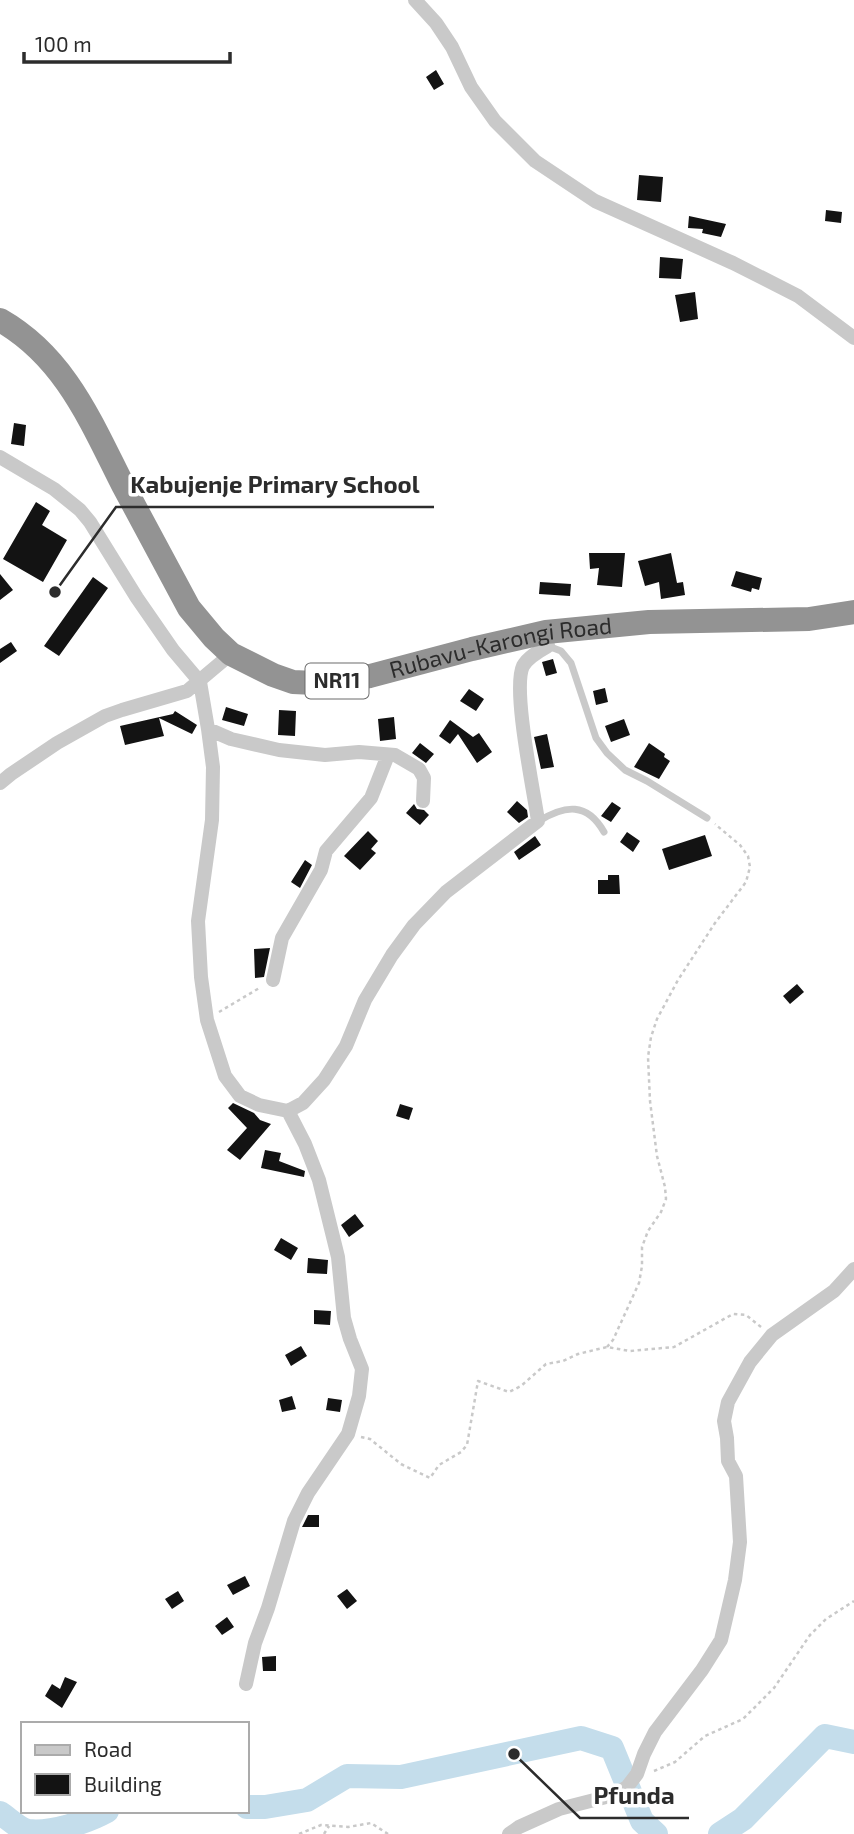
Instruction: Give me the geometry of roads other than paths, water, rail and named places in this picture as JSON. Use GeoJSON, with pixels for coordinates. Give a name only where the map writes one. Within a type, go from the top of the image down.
{"type":"FeatureCollection","features":[{"type":"Feature","properties":{"kind":"highway","name":"Rubavu-Karongi Road"},"geometry":{"type":"LineString","coordinates":[[0,320],[14,328],[47,358],[70,385],[189,608],[231,654],[293,682],[315,683],[370,676],[471,649],[649,622],[809,619],[854,612]]}},
{"type":"Feature","properties":{"kind":"street"},"geometry":{"type":"LineString","coordinates":[[415,0],[436,23],[452,47],[471,87],[495,121],[535,161],[595,201],[799,296],[854,338]]}},
{"type":"Feature","properties":{"kind":"street"},"geometry":{"type":"LineString","coordinates":[[0,457],[54,489],[90,522],[137,598],[185,666],[200,682],[213,767],[212,820],[198,921],[206,1020],[225,1076],[240,1096],[259,1105],[288,1111],[303,1103],[324,1080],[346,1046],[365,1000],[414,925],[446,892],[538,821],[524,734],[520,684],[524,664],[547,639]]}},
{"type":"Feature","properties":{"kind":"street"},"geometry":{"type":"LineString","coordinates":[[0,783],[57,743],[105,716],[187,691],[231,654]]}},
{"type":"Feature","properties":{"kind":"street"},"geometry":{"type":"LineString","coordinates":[[208,729],[231,739],[279,750],[325,755],[359,752],[395,755],[419,769],[424,778],[423,800]]}},
{"type":"Feature","properties":{"kind":"street"},"geometry":{"type":"LineString","coordinates":[[273,980],[282,938],[321,870],[326,851],[371,798],[388,755]]}},
{"type":"Feature","properties":{"kind":"street"},"geometry":{"type":"LineString","coordinates":[[246,1684],[255,1643],[294,1521],[308,1493],[348,1434],[359,1396],[362,1368],[344,1318],[338,1257],[319,1180],[288,1111]]}},
{"type":"Feature","properties":{"kind":"street"},"geometry":{"type":"LineString","coordinates":[[509,1834],[559,1809],[614,1795],[627,1787],[637,1774],[655,1732],[702,1670],[720,1640],[735,1580],[740,1542],[736,1476],[729,1461],[724,1421],[728,1402],[750,1362],[772,1335],[834,1291],[854,1269]]}},
{"type":"Feature","properties":{"kind":"lane"},"geometry":{"type":"LineString","coordinates":[[547,639],[570,663],[596,738],[607,753],[625,770],[647,780],[707,818]]}},
{"type":"Feature","properties":{"kind":"lane"},"geometry":{"type":"LineString","coordinates":[[538,821],[554,812],[567,808],[576,809],[587,813],[604,832]]}},
{"type":"Feature","properties":{"kind":"waterway"},"geometry":{"type":"LineString","coordinates":[[720,1834],[743,1819],[825,1736],[854,1742]]}},
{"type":"Feature","properties":{"kind":"waterway"},"geometry":{"type":"LineString","coordinates":[[248,1807],[307,1800],[347,1776],[401,1777],[581,1738],[612,1748],[642,1821],[656,1834]]}},
{"type":"Feature","properties":{"kind":"waterway"},"geometry":{"type":"LineString","coordinates":[[0,1813],[28,1831],[47,1831],[68,1826],[102,1813]]}},
{"type":"Feature","properties":{"kind":"place","name":"Kabujenje Primary School"},"geometry":{"type":"Point","coordinates":[55,592]}},
{"type":"Feature","properties":{"kind":"place","name":"Pfunda"},"geometry":{"type":"Point","coordinates":[514,1754]}}]}
